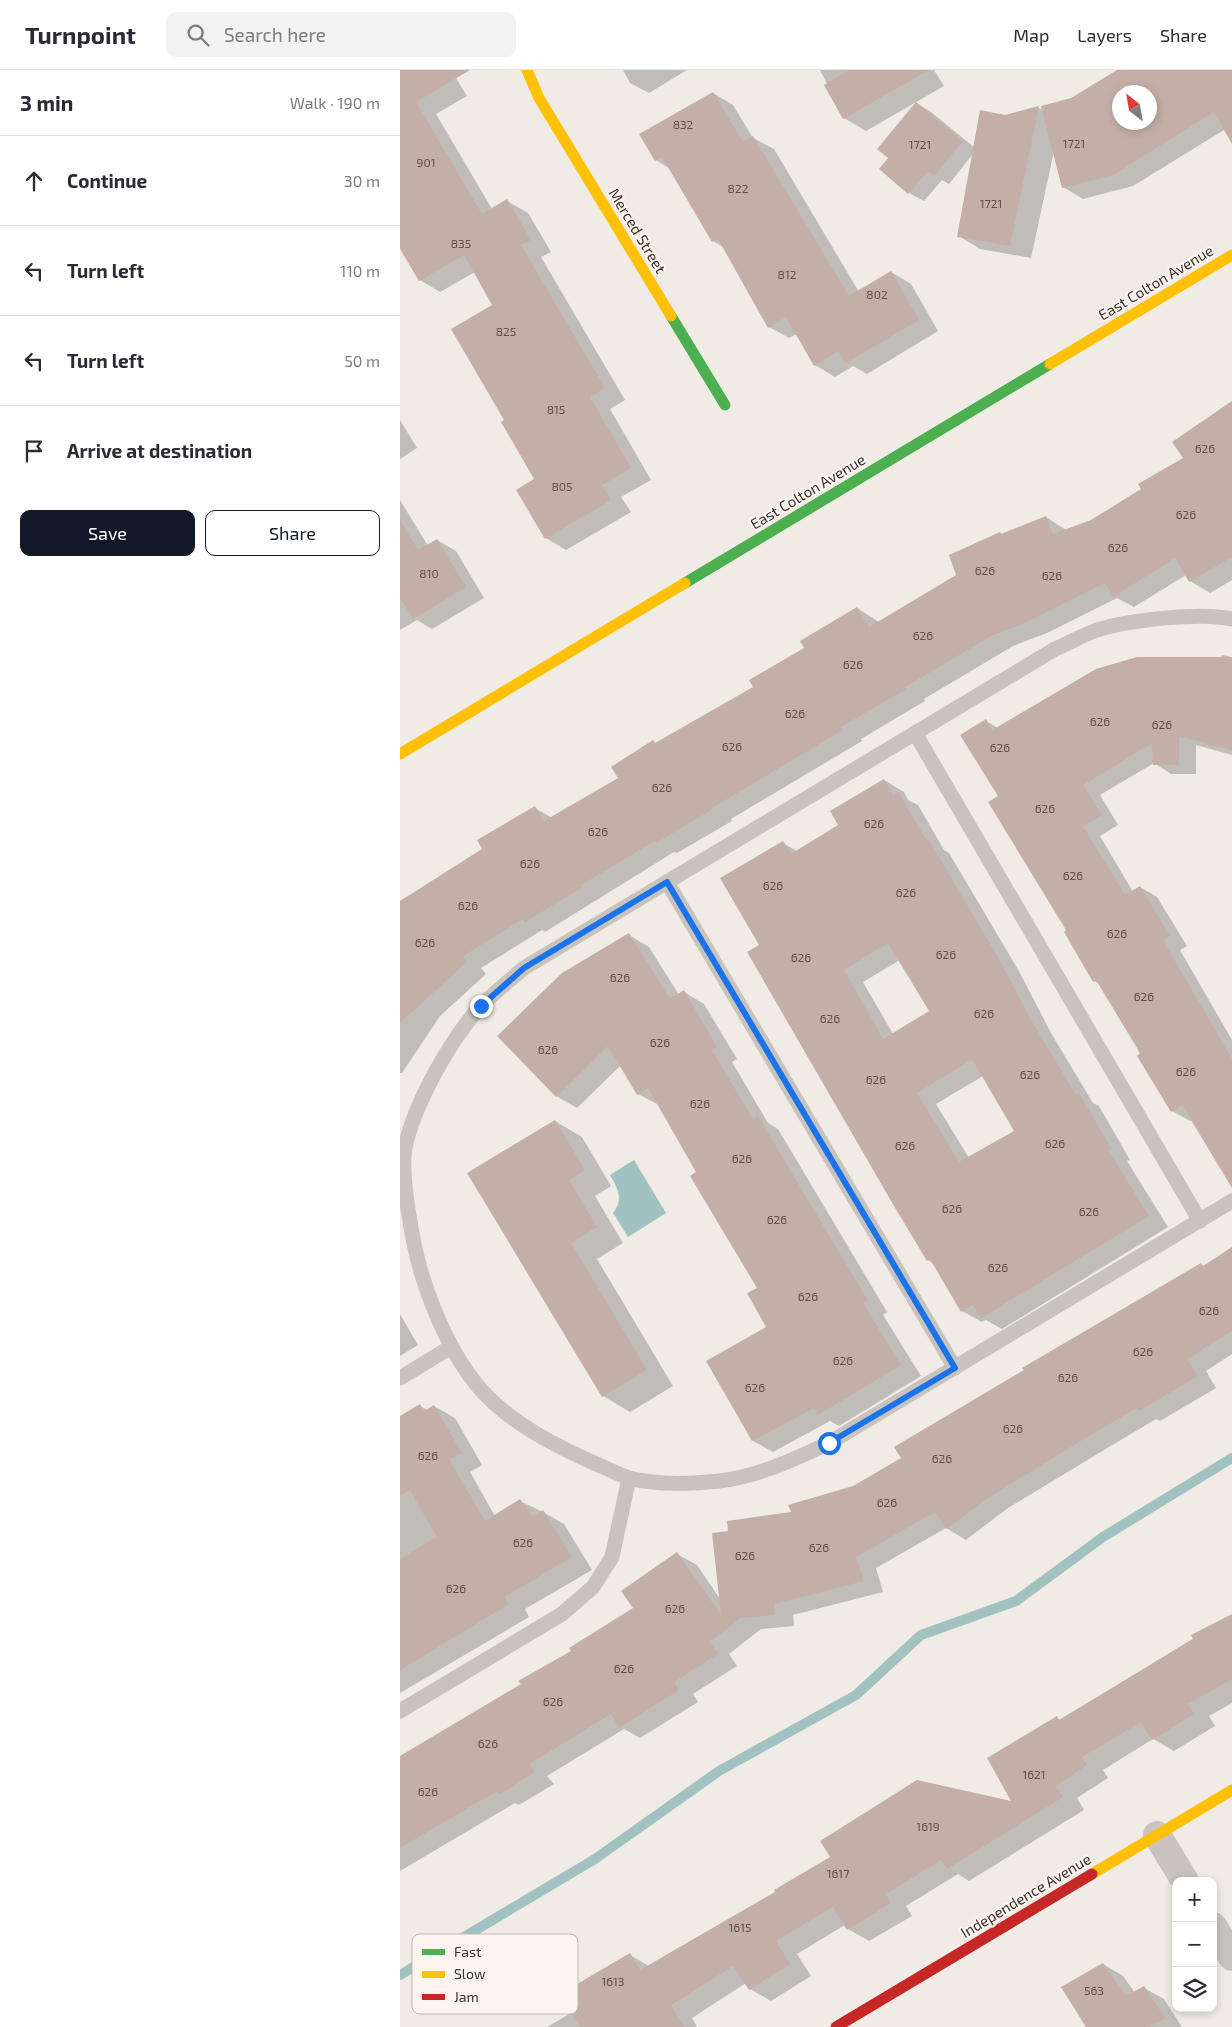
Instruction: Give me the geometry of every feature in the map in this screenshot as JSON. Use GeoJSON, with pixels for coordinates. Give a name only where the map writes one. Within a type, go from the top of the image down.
{"type":"FeatureCollection","features":[{"type":"Feature","properties":{"kind":"street","name":"Merced Street"},"geometry":{"type":"LineString","coordinates":[[527,70],[539,98],[725,405]]}},
{"type":"Feature","properties":{"kind":"street","name":"East Colton Avenue"},"geometry":{"type":"LineString","coordinates":[[400,754],[1232,255]]}},
{"type":"Feature","properties":{"kind":"street","name":"Independence Avenue"},"geometry":{"type":"LineString","coordinates":[[836,2027],[1232,1790]]}},
{"type":"Feature","properties":{"kind":"street"},"geometry":{"type":"LineString","coordinates":[[1157,1835],[1183,1877]]}},
{"type":"Feature","properties":{"kind":"street"},"geometry":{"type":"LineString","coordinates":[[1217,1933],[1232,1957]]}},
{"type":"Feature","properties":{"kind":"lane"},"geometry":{"type":"LineString","coordinates":[[1232,619],[1178,617],[1098,630],[1055,649],[524,968],[481,1006],[448,1051],[423,1096],[402,1149],[414,1247],[430,1300],[452,1347],[477,1385],[530,1429],[560,1448],[629,1478],[675,1483],[720,1481],[772,1470],[829,1443],[1232,1201]]}},
{"type":"Feature","properties":{"kind":"lane"},"geometry":{"type":"LineString","coordinates":[[915,732],[1200,1220]]}},
{"type":"Feature","properties":{"kind":"lane"},"geometry":{"type":"LineString","coordinates":[[667,882],[955,1368]]}},
{"type":"Feature","properties":{"kind":"lane"},"geometry":{"type":"LineString","coordinates":[[400,1378],[452,1347]]}},
{"type":"Feature","properties":{"kind":"lane"},"geometry":{"type":"LineString","coordinates":[[400,1711],[562,1614],[593,1587],[612,1557],[629,1478]]}},
{"type":"Feature","properties":{"kind":"water"},"geometry":{"type":"Polygon","coordinates":[[[634,1160],[666,1213],[628,1237],[613,1213],[618,1203],[619,1194],[610,1175],[634,1160]]]}},
{"type":"Feature","properties":{"kind":"building"},"geometry":{"type":"Polygon","coordinates":[[[400,70],[470,70],[416,102],[482,214],[507,199],[531,240],[521,245],[605,388],[590,397],[631,468],[602,485],[611,500],[545,539],[516,490],[534,479],[501,422],[504,420],[451,329],[492,305],[464,255],[419,281],[400,249],[400,70]]]}},
{"type":"Feature","properties":{"kind":"building"},"geometry":{"type":"Polygon","coordinates":[[[849,70],[929,70],[843,119],[824,85],[849,70]]]}},
{"type":"Feature","properties":{"kind":"building"},"geometry":{"type":"Polygon","coordinates":[[[1117,70],[1232,70],[1232,144],[1214,112],[1113,175],[1062,188],[1041,106],[1071,98],[1117,70]]]}},
{"type":"Feature","properties":{"kind":"building"},"geometry":{"type":"Polygon","coordinates":[[[713,92],[743,142],[753,136],[849,296],[891,271],[919,320],[846,363],[838,351],[814,366],[786,317],[768,328],[718,239],[712,242],[662,157],[655,161],[639,134],[713,92]]]}},
{"type":"Feature","properties":{"kind":"building"},"geometry":{"type":"Polygon","coordinates":[[[916,102],[963,141],[934,176],[928,171],[908,194],[879,169],[888,158],[877,149],[916,102]]]}},
{"type":"Feature","properties":{"kind":"building"},"geometry":{"type":"Polygon","coordinates":[[[1039,106],[1010,246],[957,237],[980,110],[1005,115],[1039,106]]]}},
{"type":"Feature","properties":{"kind":"building"},"geometry":{"type":"Polygon","coordinates":[[[1232,401],[1232,557],[1189,582],[1175,558],[1113,597],[1105,583],[1027,622],[993,635],[905,687],[906,689],[841,727],[843,730],[713,809],[581,885],[583,887],[525,922],[523,919],[463,956],[467,962],[400,1023],[400,901],[482,849],[477,840],[535,806],[544,821],[618,778],[611,767],[653,740],[655,743],[753,687],[749,680],[804,648],[800,641],[857,607],[869,627],[956,575],[949,555],[1000,532],[1001,534],[1046,516],[1053,534],[1091,520],[1141,489],[1138,484],[1183,458],[1172,442],[1232,401]]]}},
{"type":"Feature","properties":{"kind":"building"},"geometry":{"type":"Polygon","coordinates":[[[400,519],[418,550],[437,539],[466,587],[413,619],[400,598],[400,519]]]}},
{"type":"Feature","properties":{"kind":"building"},"geometry":{"type":"Polygon","coordinates":[[[1137,657],[1232,657],[1232,750],[1179,736],[1179,765],[1153,765],[1152,743],[1083,785],[1102,815],[1083,826],[1125,895],[1140,886],[1170,936],[1163,940],[1232,1059],[1232,1188],[1182,1105],[1171,1112],[1137,1056],[1140,1053],[1096,980],[1093,982],[1064,932],[1066,930],[988,802],[998,796],[960,735],[986,719],[992,730],[1096,669],[1137,657]]]}},
{"type":"Feature","properties":{"kind":"building"},"geometry":{"type":"Polygon","coordinates":[[[884,779],[893,795],[898,792],[927,841],[929,840],[1000,961],[1031,1020],[1076,1095],[1079,1093],[1111,1148],[1108,1150],[1149,1216],[981,1318],[973,1305],[961,1312],[930,1259],[927,1261],[894,1206],[747,952],[759,945],[720,878],[783,841],[791,854],[838,825],[830,811],[884,779]],[[888,943],[844,970],[883,1039],[929,1011],[888,943]],[[972,1059],[917,1093],[959,1162],[1014,1131],[972,1059]]]}},
{"type":"Feature","properties":{"kind":"building"},"geometry":{"type":"Polygon","coordinates":[[[629,933],[670,999],[684,990],[717,1047],[712,1050],[753,1119],[758,1116],[868,1301],[863,1303],[901,1365],[818,1415],[814,1408],[752,1441],[706,1361],[766,1327],[747,1293],[757,1288],[690,1176],[696,1172],[648,1088],[637,1095],[608,1046],[556,1097],[497,1036],[562,973],[629,933]]]}},
{"type":"Feature","properties":{"kind":"building"},"geometry":{"type":"Polygon","coordinates":[[[555,1120],[585,1170],[569,1180],[597,1227],[571,1243],[647,1370],[602,1397],[467,1173],[555,1120]]]}},
{"type":"Feature","properties":{"kind":"building"},"geometry":{"type":"Polygon","coordinates":[[[1232,1247],[1232,1331],[1187,1359],[1198,1376],[1139,1411],[1137,1408],[1084,1439],[988,1498],[946,1529],[935,1512],[856,1557],[864,1581],[774,1604],[775,1615],[741,1618],[710,1642],[718,1654],[674,1682],[679,1690],[619,1728],[611,1714],[529,1764],[535,1772],[499,1795],[497,1791],[400,1848],[400,1756],[521,1684],[518,1681],[571,1651],[569,1648],[633,1608],[621,1591],[677,1552],[721,1615],[712,1533],[728,1531],[727,1521],[791,1512],[788,1505],[853,1486],[901,1458],[894,1447],[1024,1370],[1022,1368],[1201,1263],[1203,1266],[1232,1247]]]}},
{"type":"Feature","properties":{"kind":"building"},"geometry":{"type":"Polygon","coordinates":[[[420,1404],[424,1411],[434,1405],[462,1453],[449,1459],[485,1521],[520,1499],[532,1517],[543,1510],[572,1557],[504,1597],[509,1604],[400,1670],[400,1559],[437,1537],[410,1490],[400,1496],[400,1416],[420,1404]]]}},
{"type":"Feature","properties":{"kind":"building"},"geometry":{"type":"Polygon","coordinates":[[[1232,1614],[1232,1679],[1188,1704],[1194,1714],[1152,1740],[1141,1722],[1082,1757],[1087,1765],[1056,1786],[1063,1797],[947,1869],[941,1860],[886,1894],[891,1903],[847,1930],[833,1907],[776,1941],[790,1964],[749,1990],[733,1966],[671,2005],[684,2027],[580,2027],[572,2014],[578,2014],[578,1983],[630,1953],[640,1970],[775,1892],[774,1890],[830,1857],[820,1841],[917,1780],[1011,1801],[987,1758],[1057,1716],[1059,1720],[1193,1639],[1191,1635],[1232,1614]]]}},
{"type":"Feature","properties":{"kind":"building"},"geometry":{"type":"Polygon","coordinates":[[[1103,1963],[1126,1996],[1144,1986],[1165,2018],[1149,2027],[1086,2027],[1061,1987],[1103,1963]]]}},
{"type":"Feature","properties":{"kind":"waterway"},"geometry":{"type":"LineString","coordinates":[[469,1934],[595,1859],[719,1771],[856,1695],[921,1635],[1016,1601],[1103,1537],[1232,1458]]}},
{"type":"Feature","properties":{"kind":"waterway"},"geometry":{"type":"LineString","coordinates":[[400,1975],[412,1968]]}},
{"type":"Feature","properties":{"kind":"traffic: fast"},"geometry":{"type":"LineString","coordinates":[[671,316],[725,405]]}},
{"type":"Feature","properties":{"kind":"traffic: fast"},"geometry":{"type":"LineString","coordinates":[[685,583],[1050,364]]}},
{"type":"Feature","properties":{"kind":"traffic: slow"},"geometry":{"type":"LineString","coordinates":[[527,70],[539,98],[671,316]]}},
{"type":"Feature","properties":{"kind":"traffic: slow"},"geometry":{"type":"LineString","coordinates":[[1050,364],[1232,255]]}},
{"type":"Feature","properties":{"kind":"traffic: slow"},"geometry":{"type":"LineString","coordinates":[[400,754],[685,583]]}},
{"type":"Feature","properties":{"kind":"traffic: slow"},"geometry":{"type":"LineString","coordinates":[[1092,1874],[1232,1790]]}},
{"type":"Feature","properties":{"kind":"traffic: jam"},"geometry":{"type":"LineString","coordinates":[[836,2027],[1092,1874]]}},
{"type":"Feature","properties":{"kind":"route"},"geometry":{"type":"LineString","coordinates":[[481,1006],[524,968],[667,882],[955,1368],[829,1443]]}}]}
